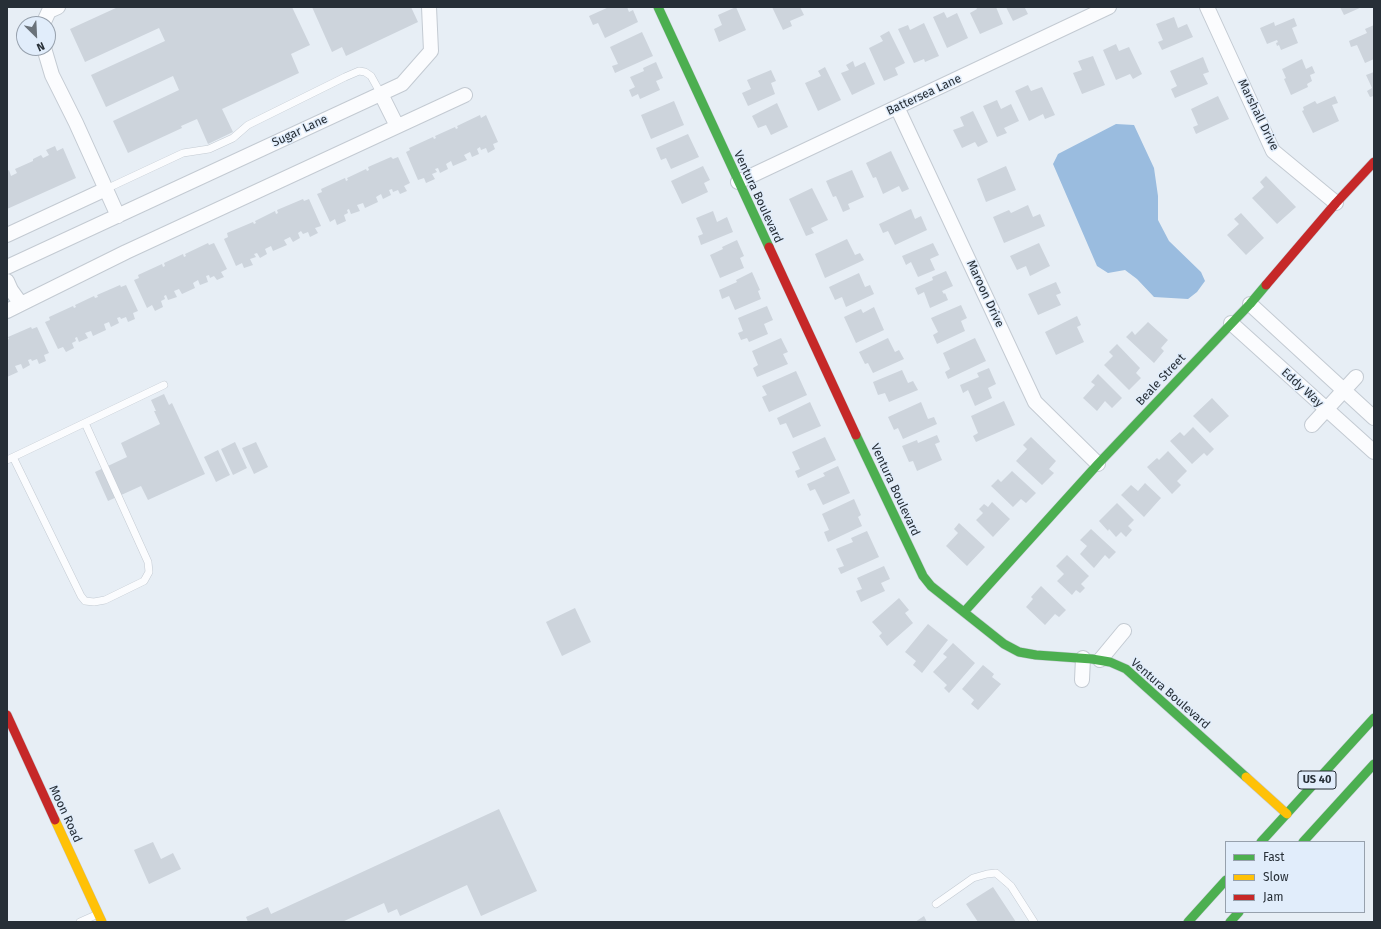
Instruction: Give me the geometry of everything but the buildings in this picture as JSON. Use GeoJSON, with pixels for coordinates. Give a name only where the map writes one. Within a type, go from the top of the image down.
{"type":"FeatureCollection","features":[{"type":"Feature","properties":{"kind":"street"},"geometry":{"type":"LineString","coordinates":[[47,16],[49,11],[58,7]]}},
{"type":"Feature","properties":{"kind":"street","name":"Sugar Lane"},"geometry":{"type":"LineString","coordinates":[[7,267],[402,84],[431,51],[429,7]]}},
{"type":"Feature","properties":{"kind":"street","name":"Ventura Boulevard"},"geometry":{"type":"LineString","coordinates":[[658,7],[922,576],[931,586],[1004,644],[1019,652],[1036,655],[1100,660],[1110,662],[1126,669],[1287,814]]}},
{"type":"Feature","properties":{"kind":"street","name":"Battersea Lane"},"geometry":{"type":"LineString","coordinates":[[738,182],[1109,7]]}},
{"type":"Feature","properties":{"kind":"street","name":"Marshall Drive"},"geometry":{"type":"LineString","coordinates":[[1207,7],[1273,151],[1336,202]]}},
{"type":"Feature","properties":{"kind":"street"},"geometry":{"type":"LineString","coordinates":[[46,56],[52,75],[76,123],[118,216]]}},
{"type":"Feature","properties":{"kind":"street"},"geometry":{"type":"LineString","coordinates":[[381,94],[397,126]]}},
{"type":"Feature","properties":{"kind":"street"},"geometry":{"type":"LineString","coordinates":[[7,311],[126,252],[465,95]]}},
{"type":"Feature","properties":{"kind":"street","name":"Maroon Drive"},"geometry":{"type":"LineString","coordinates":[[897,107],[1035,402],[1098,464]]}},
{"type":"Feature","properties":{"kind":"street","name":"Beale Street"},"geometry":{"type":"LineString","coordinates":[[964,612],[1098,464],[1250,304],[1336,202],[1374,162]]}},
{"type":"Feature","properties":{"kind":"street"},"geometry":{"type":"LineString","coordinates":[[7,235],[106,189]]}},
{"type":"Feature","properties":{"kind":"street"},"geometry":{"type":"LineString","coordinates":[[7,281],[11,290],[21,304]]}},
{"type":"Feature","properties":{"kind":"street"},"geometry":{"type":"LineString","coordinates":[[1250,304],[1374,418]]}},
{"type":"Feature","properties":{"kind":"street","name":"Eddy Way"},"geometry":{"type":"LineString","coordinates":[[1231,324],[1374,452]]}},
{"type":"Feature","properties":{"kind":"street"},"geometry":{"type":"LineString","coordinates":[[1312,425],[1356,377]]}},
{"type":"Feature","properties":{"kind":"street"},"geometry":{"type":"LineString","coordinates":[[1100,660],[1124,631]]}},
{"type":"Feature","properties":{"kind":"street"},"geometry":{"type":"LineString","coordinates":[[1082,680],[1083,658]]}},
{"type":"Feature","properties":{"kind":"street","name":"Moon Road"},"geometry":{"type":"LineString","coordinates":[[7,715],[100,918]]}},
{"type":"Feature","properties":{"kind":"street","name":"US 40"},"geometry":{"type":"LineString","coordinates":[[1262,841],[1374,718]]}},
{"type":"Feature","properties":{"kind":"street","name":"US 40"},"geometry":{"type":"LineString","coordinates":[[1304,841],[1374,764]]}},
{"type":"Feature","properties":{"kind":"street"},"geometry":{"type":"LineString","coordinates":[[1188,922],[1225,881]]}},
{"type":"Feature","properties":{"kind":"street"},"geometry":{"type":"LineString","coordinates":[[1230,922],[1238,913]]}},
{"type":"Feature","properties":{"kind":"lane"},"geometry":{"type":"LineString","coordinates":[[106,189],[183,153],[209,149],[233,138],[248,125],[345,77],[359,72],[365,72],[371,76],[381,94]]}},
{"type":"Feature","properties":{"kind":"lane"},"geometry":{"type":"LineString","coordinates":[[85,423],[148,562],[149,572],[144,581],[110,597],[94,602],[85,601],[81,596],[10,459],[164,385]]}},
{"type":"Feature","properties":{"kind":"lane"},"geometry":{"type":"LineString","coordinates":[[936,904],[973,878],[996,873],[1011,886],[1034,922]]}},
{"type":"Feature","properties":{"kind":"lane"},"geometry":{"type":"LineString","coordinates":[[80,922],[100,918]]}},
{"type":"Feature","properties":{"kind":"water"},"geometry":{"type":"Polygon","coordinates":[[[1116,124],[1134,125],[1154,168],[1158,196],[1158,220],[1169,241],[1201,272],[1205,281],[1197,292],[1188,299],[1154,297],[1137,279],[1125,270],[1108,273],[1097,266],[1053,164],[1058,154],[1116,124]]]}},
{"type":"Feature","properties":{"kind":"traffic: fast"},"geometry":{"type":"LineString","coordinates":[[658,7],[769,247]]}},
{"type":"Feature","properties":{"kind":"traffic: fast"},"geometry":{"type":"LineString","coordinates":[[964,612],[1098,464],[1250,304],[1266,285]]}},
{"type":"Feature","properties":{"kind":"traffic: fast"},"geometry":{"type":"LineString","coordinates":[[856,435],[923,576],[931,586],[1004,644],[1019,652],[1036,655],[1092,659],[1110,662],[1126,669],[1246,777]]}},
{"type":"Feature","properties":{"kind":"traffic: fast"},"geometry":{"type":"LineString","coordinates":[[1262,841],[1374,718]]}},
{"type":"Feature","properties":{"kind":"traffic: fast"},"geometry":{"type":"LineString","coordinates":[[1304,841],[1374,764]]}},
{"type":"Feature","properties":{"kind":"traffic: fast"},"geometry":{"type":"LineString","coordinates":[[1188,922],[1225,881]]}},
{"type":"Feature","properties":{"kind":"traffic: fast"},"geometry":{"type":"LineString","coordinates":[[1230,922],[1238,913]]}},
{"type":"Feature","properties":{"kind":"traffic: slow"},"geometry":{"type":"LineString","coordinates":[[1246,777],[1287,814]]}},
{"type":"Feature","properties":{"kind":"traffic: slow"},"geometry":{"type":"LineString","coordinates":[[55,820],[102,922]]}},
{"type":"Feature","properties":{"kind":"traffic: jam"},"geometry":{"type":"LineString","coordinates":[[1266,285],[1336,203],[1374,162]]}},
{"type":"Feature","properties":{"kind":"traffic: jam"},"geometry":{"type":"LineString","coordinates":[[769,247],[856,435]]}},
{"type":"Feature","properties":{"kind":"traffic: jam"},"geometry":{"type":"LineString","coordinates":[[7,715],[55,820]]}}]}
